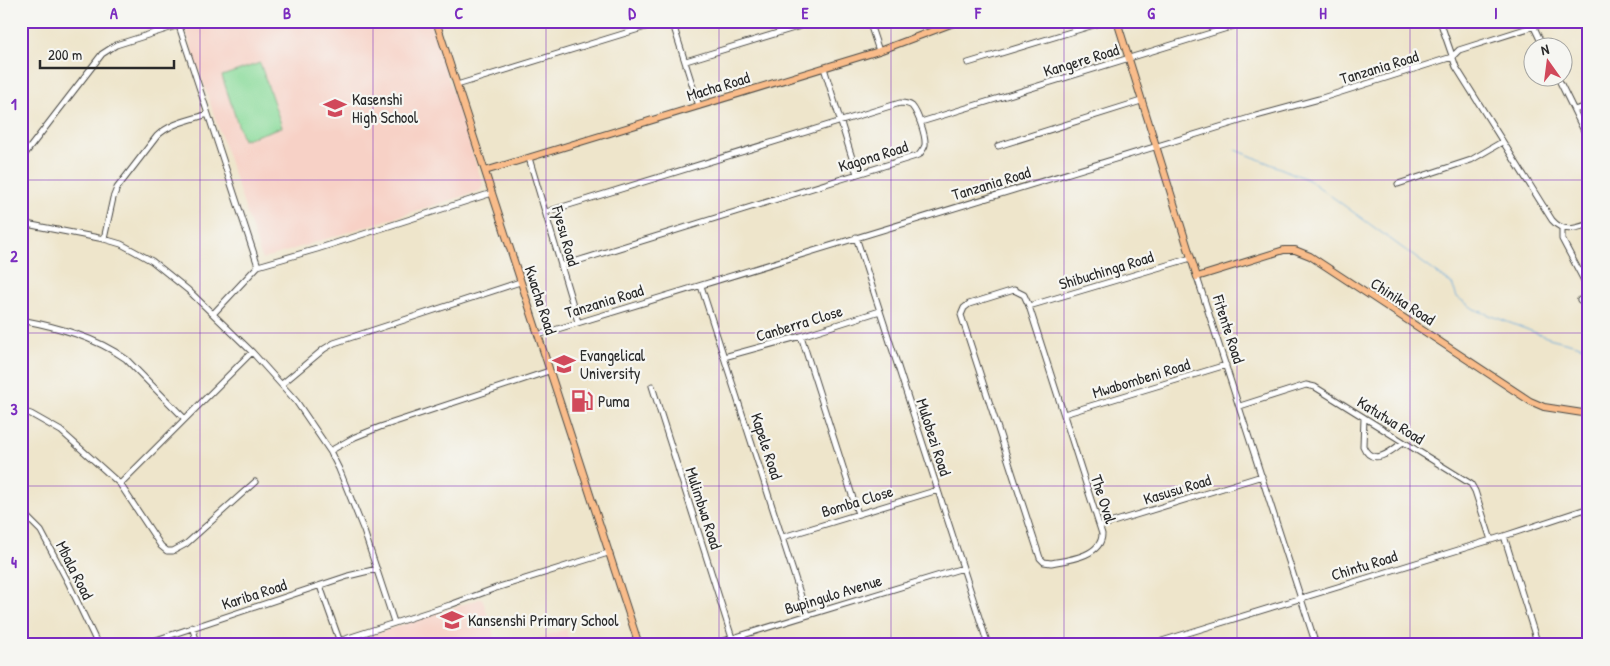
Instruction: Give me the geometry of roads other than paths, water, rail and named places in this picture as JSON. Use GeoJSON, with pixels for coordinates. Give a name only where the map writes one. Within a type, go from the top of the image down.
{"type":"FeatureCollection","features":[{"type":"Feature","properties":{"kind":"main road","name":"Kwacha Road"},"geometry":{"type":"LineString","coordinates":[[436,21],[639,645]]}},
{"type":"Feature","properties":{"kind":"main road","name":"Macha Road"},"geometry":{"type":"LineString","coordinates":[[485,171],[879,51],[958,21]]}},
{"type":"Feature","properties":{"kind":"main road","name":"Fitente Road"},"geometry":{"type":"LineString","coordinates":[[1117,21],[1197,277]]}},
{"type":"Feature","properties":{"kind":"main road","name":"Chinika Road"},"geometry":{"type":"LineString","coordinates":[[1197,277],[1284,250],[1300,251],[1530,401],[1550,408],[1589,414]]}},
{"type":"Feature","properties":{"kind":"street"},"geometry":{"type":"LineString","coordinates":[[21,159],[102,54],[116,45],[192,21]]}},
{"type":"Feature","properties":{"kind":"street"},"geometry":{"type":"LineString","coordinates":[[457,85],[665,21]]}},
{"type":"Feature","properties":{"kind":"street"},"geometry":{"type":"LineString","coordinates":[[672,21],[700,106]]}},
{"type":"Feature","properties":{"kind":"street"},"geometry":{"type":"LineString","coordinates":[[686,61],[817,21]]}},
{"type":"Feature","properties":{"kind":"street"},"geometry":{"type":"LineString","coordinates":[[870,21],[879,51]]}},
{"type":"Feature","properties":{"kind":"street"},"geometry":{"type":"LineString","coordinates":[[968,63],[1107,21]]}},
{"type":"Feature","properties":{"kind":"street","name":"Kangere Road"},"geometry":{"type":"LineString","coordinates":[[921,122],[1250,21]]}},
{"type":"Feature","properties":{"kind":"street"},"geometry":{"type":"LineString","coordinates":[[1440,21],[1459,72],[1552,220],[1562,229],[1570,230],[1589,224]]}},
{"type":"Feature","properties":{"kind":"street","name":"Tanzania Road"},"geometry":{"type":"LineString","coordinates":[[538,334],[701,286],[1155,146],[1319,99],[1452,57],[1459,50],[1532,24],[1551,21]]}},
{"type":"Feature","properties":{"kind":"street"},"geometry":{"type":"LineString","coordinates":[[1532,24],[1539,38]]}},
{"type":"Feature","properties":{"kind":"street"},"geometry":{"type":"LineString","coordinates":[[179,26],[258,266]]}},
{"type":"Feature","properties":{"kind":"street"},"geometry":{"type":"LineString","coordinates":[[824,68],[857,174]]}},
{"type":"Feature","properties":{"kind":"street"},"geometry":{"type":"LineString","coordinates":[[1563,88],[1589,140]]}},
{"type":"Feature","properties":{"kind":"street"},"geometry":{"type":"LineString","coordinates":[[998,146],[1141,101]]}},
{"type":"Feature","properties":{"kind":"street","name":"Kagona Road"},"geometry":{"type":"LineString","coordinates":[[546,212],[900,102],[912,106],[921,122],[925,144],[923,151],[919,155],[562,266]]}},
{"type":"Feature","properties":{"kind":"street"},"geometry":{"type":"LineString","coordinates":[[1574,110],[1589,106]]}},
{"type":"Feature","properties":{"kind":"street"},"geometry":{"type":"LineString","coordinates":[[104,239],[117,188],[157,136],[170,126],[208,114]]}},
{"type":"Feature","properties":{"kind":"street"},"geometry":{"type":"LineString","coordinates":[[1398,184],[1471,160],[1502,142]]}},
{"type":"Feature","properties":{"kind":"street","name":"Fyesu Road"},"geometry":{"type":"LineString","coordinates":[[528,158],[578,322]]}},
{"type":"Feature","properties":{"kind":"street"},"geometry":{"type":"LineString","coordinates":[[214,313],[258,266],[492,193]]}},
{"type":"Feature","properties":{"kind":"street"},"geometry":{"type":"LineString","coordinates":[[21,222],[121,244],[152,261],[214,313],[282,384],[330,451],[346,485],[394,622]]}},
{"type":"Feature","properties":{"kind":"street"},"geometry":{"type":"LineString","coordinates":[[1562,229],[1562,239],[1588,288],[1587,295],[1580,300]]}},
{"type":"Feature","properties":{"kind":"street","name":"Mulobezi Road"},"geometry":{"type":"LineString","coordinates":[[856,237],[988,645]]}},
{"type":"Feature","properties":{"kind":"street","name":"Shibuchinga Road"},"geometry":{"type":"LineString","coordinates":[[1029,306],[1191,258]]}},
{"type":"Feature","properties":{"kind":"street","name":"Fitente Road"},"geometry":{"type":"LineString","coordinates":[[1197,277],[1316,645]]}},
{"type":"Feature","properties":{"kind":"street"},"geometry":{"type":"LineString","coordinates":[[282,384],[324,348],[334,343],[520,282]]}},
{"type":"Feature","properties":{"kind":"street","name":"Kapele Road"},"geometry":{"type":"LineString","coordinates":[[701,286],[807,615]]}},
{"type":"Feature","properties":{"kind":"street","name":"The Oval"},"geometry":{"type":"LineString","coordinates":[[1014,290],[1024,295],[1064,414],[1100,526],[1102,541],[1093,552],[1051,563],[1044,562],[1040,558],[961,315],[964,308],[969,304],[1014,290]]}},
{"type":"Feature","properties":{"kind":"street","name":"Canberra Close"},"geometry":{"type":"LineString","coordinates":[[724,358],[880,311]]}},
{"type":"Feature","properties":{"kind":"street"},"geometry":{"type":"LineString","coordinates":[[21,320],[76,334],[117,353],[126,359],[185,419]]}},
{"type":"Feature","properties":{"kind":"street"},"geometry":{"type":"LineString","coordinates":[[801,336],[858,514]]}},
{"type":"Feature","properties":{"kind":"street"},"geometry":{"type":"LineString","coordinates":[[120,484],[252,352]]}},
{"type":"Feature","properties":{"kind":"street","name":"Mwabombeni Road"},"geometry":{"type":"LineString","coordinates":[[1064,414],[1226,365]]}},
{"type":"Feature","properties":{"kind":"street"},"geometry":{"type":"LineString","coordinates":[[330,451],[355,437],[380,427],[549,371]]}},
{"type":"Feature","properties":{"kind":"street","name":"Mulimbwa Road"},"geometry":{"type":"LineString","coordinates":[[652,386],[732,638]]}},
{"type":"Feature","properties":{"kind":"street","name":"Katutwa Road"},"geometry":{"type":"LineString","coordinates":[[1240,406],[1300,387],[1311,386],[1470,484],[1475,491],[1491,540]]}},
{"type":"Feature","properties":{"kind":"street"},"geometry":{"type":"LineString","coordinates":[[21,411],[31,414],[61,431],[120,484],[167,551],[173,551],[186,544],[255,482]]}},
{"type":"Feature","properties":{"kind":"street"},"geometry":{"type":"LineString","coordinates":[[1364,418],[1363,446],[1370,454],[1381,457],[1403,442]]}},
{"type":"Feature","properties":{"kind":"street","name":"Kasusu Road"},"geometry":{"type":"LineString","coordinates":[[1100,526],[1262,476]]}},
{"type":"Feature","properties":{"kind":"street","name":"Bomba Close"},"geometry":{"type":"LineString","coordinates":[[783,537],[938,490]]}},
{"type":"Feature","properties":{"kind":"street","name":"Chintu Road"},"geometry":{"type":"LineString","coordinates":[[1149,645],[1504,536],[1587,508]]}},
{"type":"Feature","properties":{"kind":"street","name":"Mbala Road"},"geometry":{"type":"LineString","coordinates":[[21,511],[41,531],[98,645]]}},
{"type":"Feature","properties":{"kind":"street"},"geometry":{"type":"LineString","coordinates":[[1504,536],[1538,645]]}},
{"type":"Feature","properties":{"kind":"street"},"geometry":{"type":"LineString","coordinates":[[320,586],[340,643],[394,622],[608,553]]}},
{"type":"Feature","properties":{"kind":"street","name":"Bupingulo Avenue"},"geometry":{"type":"LineString","coordinates":[[710,645],[963,568]]}},
{"type":"Feature","properties":{"kind":"street","name":"Kariba Road"},"geometry":{"type":"LineString","coordinates":[[141,645],[376,569]]}},
{"type":"Feature","properties":{"kind":"street"},"geometry":{"type":"LineString","coordinates":[[192,627],[198,645]]}},
{"type":"Feature","properties":{"kind":"waterway"},"geometry":{"type":"LineString","coordinates":[[1234,149],[1309,180],[1452,284],[1457,297],[1474,309],[1549,338],[1589,348]]}},
{"type":"Feature","properties":{"kind":"place","name":"Kasenshi High School"},"geometry":{"type":"Point","coordinates":[335,108]}},
{"type":"Feature","properties":{"kind":"place","name":"Evangelical University"},"geometry":{"type":"Point","coordinates":[564,364]}},
{"type":"Feature","properties":{"kind":"place","name":"Puma"},"geometry":{"type":"Point","coordinates":[582,401]}},
{"type":"Feature","properties":{"kind":"place","name":"Kansenshi Primary School"},"geometry":{"type":"Point","coordinates":[452,620]}}]}
